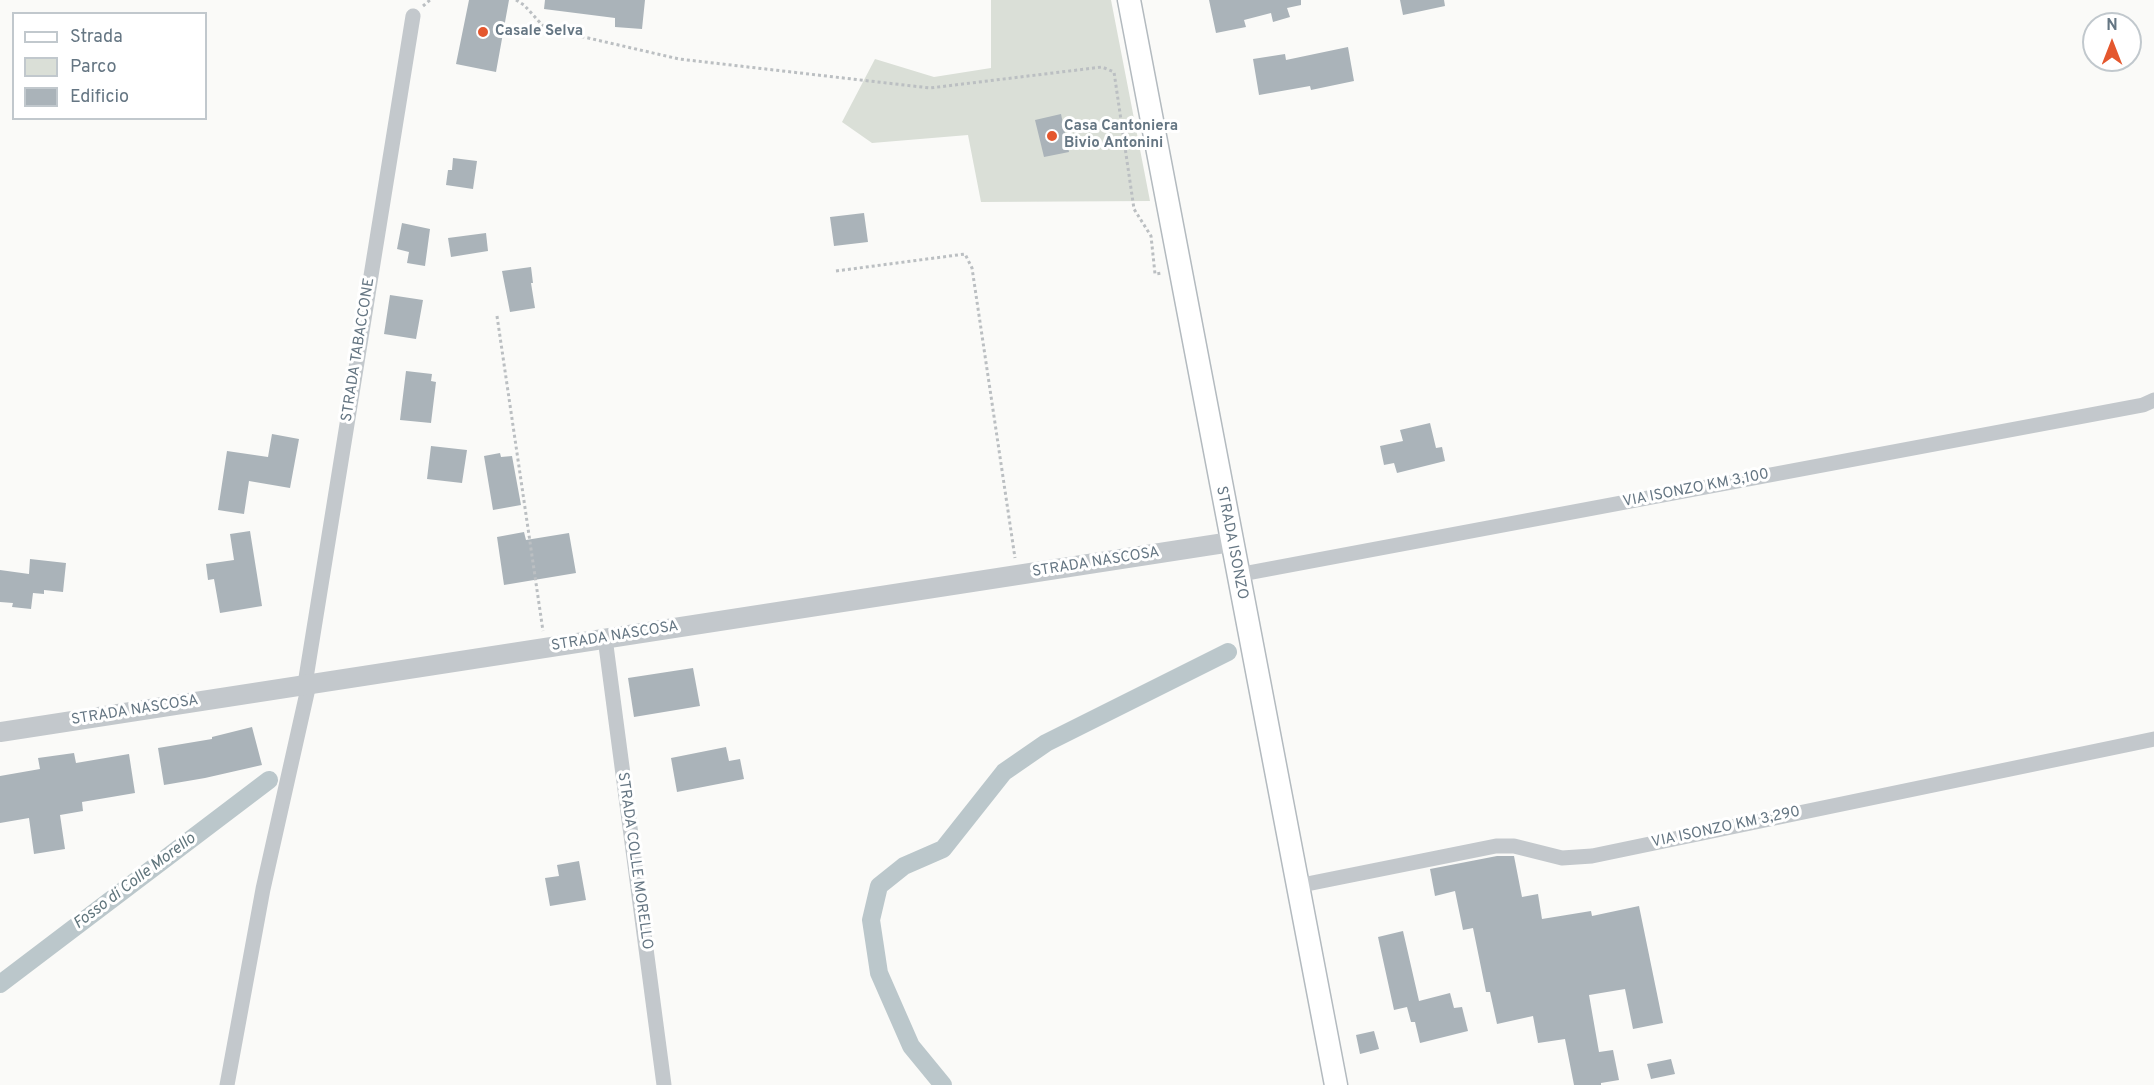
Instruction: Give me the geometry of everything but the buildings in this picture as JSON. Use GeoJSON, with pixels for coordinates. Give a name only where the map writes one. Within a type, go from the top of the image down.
{"type":"FeatureCollection","features":[{"type":"Feature","properties":{"kind":"main road","name":"STRADA ISONZO"},"geometry":{"type":"LineString","coordinates":[[1129,0],[1336,1085]]}},
{"type":"Feature","properties":{"kind":"street","name":"STRADA TABACCONE"},"geometry":{"type":"LineString","coordinates":[[227,1085],[263,889],[307,684],[413,16]]}},
{"type":"Feature","properties":{"kind":"street","name":"VIA ISONZO KM 3,100"},"geometry":{"type":"LineString","coordinates":[[1237,575],[2143,405],[2154,400]]}},
{"type":"Feature","properties":{"kind":"street","name":"STRADA NASCOSA"},"geometry":{"type":"LineString","coordinates":[[0,732],[1231,542]]}},
{"type":"Feature","properties":{"kind":"street","name":"STRADA COLLE MORELLO"},"geometry":{"type":"LineString","coordinates":[[605,638],[664,1085]]}},
{"type":"Feature","properties":{"kind":"street","name":"VIA ISONZO KM 3,290"},"geometry":{"type":"LineString","coordinates":[[1297,886],[1496,846],[1514,846],[1562,858],[1592,856],[2154,739]]}},
{"type":"Feature","properties":{"kind":"path"},"geometry":{"type":"LineString","coordinates":[[516,0],[524,5],[545,28],[679,59],[930,88],[1102,66],[1114,72],[1134,209],[1151,236],[1155,274],[1180,270]]}},
{"type":"Feature","properties":{"kind":"path"},"geometry":{"type":"LineString","coordinates":[[836,271],[965,254],[972,268],[1018,575]]}},
{"type":"Feature","properties":{"kind":"path"},"geometry":{"type":"LineString","coordinates":[[497,316],[545,648]]}},
{"type":"Feature","properties":{"kind":"green space"},"geometry":{"type":"Polygon","coordinates":[[[991,0],[1111,0],[1150,201],[981,202],[968,135],[872,143],[842,122],[875,59],[934,77],[991,68],[991,0]]]}},
{"type":"Feature","properties":{"kind":"waterway"},"geometry":{"type":"LineString","coordinates":[[943,1085],[911,1046],[879,973],[871,920],[879,886],[904,866],[943,849],[1004,772],[1046,743],[1228,652]]}},
{"type":"Feature","properties":{"kind":"waterway","name":"Fosso di Colle Morello"},"geometry":{"type":"LineString","coordinates":[[0,984],[269,780]]}},
{"type":"Feature","properties":{"kind":"place","name":"Casale Selva"},"geometry":{"type":"Point","coordinates":[483,32]}},
{"type":"Feature","properties":{"kind":"place","name":"Casa Cantoniera Bivio Antonini"},"geometry":{"type":"Point","coordinates":[1052,136]}}]}
